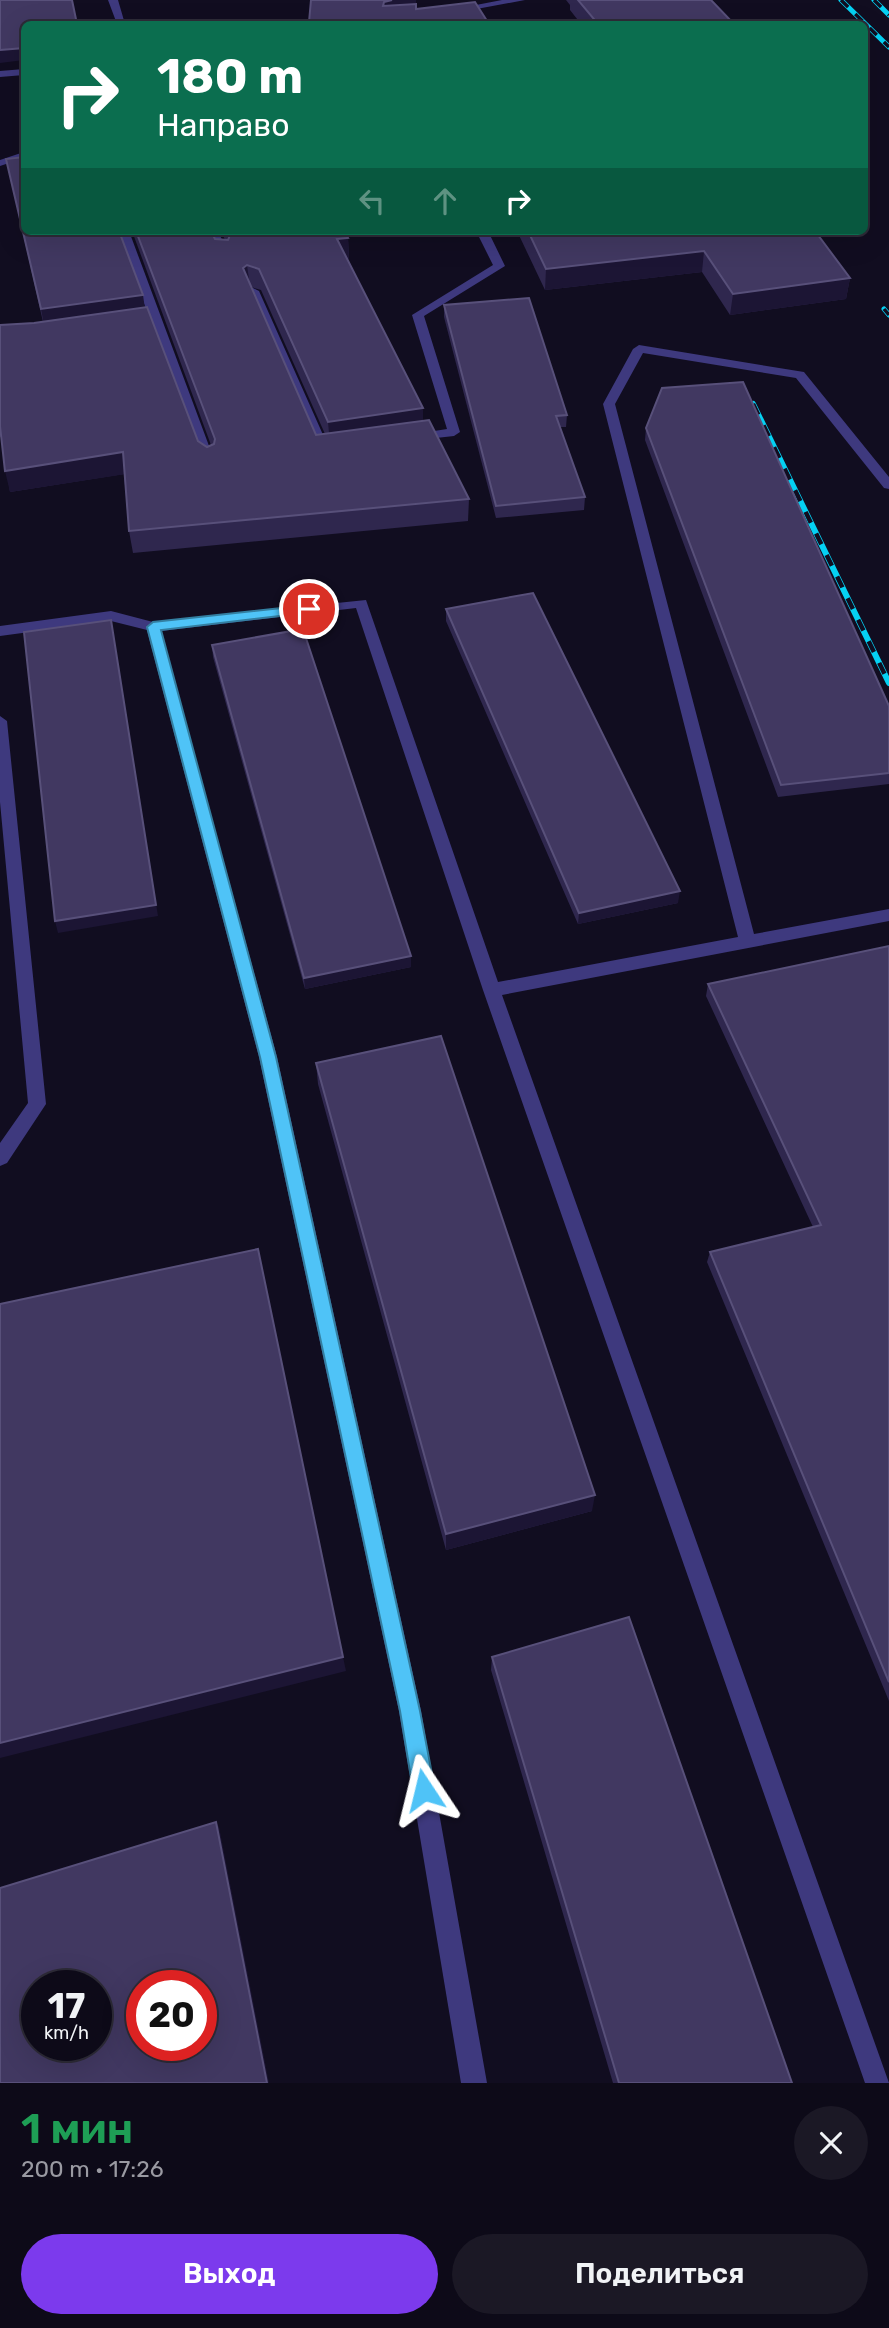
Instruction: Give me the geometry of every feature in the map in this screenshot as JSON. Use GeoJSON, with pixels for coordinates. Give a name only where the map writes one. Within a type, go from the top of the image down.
{"type":"FeatureCollection","features":[{"type":"Feature","properties":{"kind":"lane"},"geometry":{"type":"LineString","coordinates":[[113,0],[120,21]]}},
{"type":"Feature","properties":{"kind":"lane"},"geometry":{"type":"LineString","coordinates":[[444,13],[520,0]]}},
{"type":"Feature","properties":{"kind":"lane"},"geometry":{"type":"LineString","coordinates":[[0,74],[21,72]]}},
{"type":"Feature","properties":{"kind":"lane"},"geometry":{"type":"LineString","coordinates":[[0,163],[21,156]]}},
{"type":"Feature","properties":{"kind":"lane"},"geometry":{"type":"LineString","coordinates":[[124,235],[148,322],[209,462]]}},
{"type":"Feature","properties":{"kind":"lane"},"geometry":{"type":"LineString","coordinates":[[214,235],[224,257]]}},
{"type":"Feature","properties":{"kind":"lane"},"geometry":{"type":"LineString","coordinates":[[402,440],[454,432],[418,315],[499,266],[484,235]]}},
{"type":"Feature","properties":{"kind":"lane"},"geometry":{"type":"LineString","coordinates":[[253,291],[324,451],[337,449]]}},
{"type":"Feature","properties":{"kind":"lane"},"geometry":{"type":"LineString","coordinates":[[747,941],[609,404],[639,349],[800,375],[889,485]]}},
{"type":"Feature","properties":{"kind":"lane"},"geometry":{"type":"LineString","coordinates":[[0,631],[111,615],[153,627],[361,603],[492,990],[878,2083]]}},
{"type":"Feature","properties":{"kind":"lane"},"geometry":{"type":"LineString","coordinates":[[153,627],[271,1070],[410,1711],[474,2083]]}},
{"type":"Feature","properties":{"kind":"lane"},"geometry":{"type":"LineString","coordinates":[[0,721],[37,1104],[0,1158]]}},
{"type":"Feature","properties":{"kind":"lane"},"geometry":{"type":"LineString","coordinates":[[492,990],[889,915]]}},
{"type":"Feature","properties":{"kind":"building"},"geometry":{"type":"Polygon","coordinates":[[[0,0],[72,0],[76,21],[21,21],[21,48],[0,50],[0,0]]]}},
{"type":"Feature","properties":{"kind":"building"},"geometry":{"type":"Polygon","coordinates":[[[311,0],[392,0],[384,2],[383,6],[416,4],[416,9],[475,2],[487,21],[309,21],[311,0]]]}},
{"type":"Feature","properties":{"kind":"building"},"geometry":{"type":"Polygon","coordinates":[[[578,0],[711,0],[731,21],[596,21],[578,0]]]}},
{"type":"Feature","properties":{"kind":"building"},"geometry":{"type":"Polygon","coordinates":[[[21,157],[21,223],[6,159],[21,157]]]}},
{"type":"Feature","properties":{"kind":"building"},"geometry":{"type":"Polygon","coordinates":[[[24,235],[120,235],[143,295],[41,309],[24,235]]]}},
{"type":"Feature","properties":{"kind":"building"},"geometry":{"type":"Polygon","coordinates":[[[138,235],[213,235],[215,239],[228,240],[230,235],[346,235],[348,238],[337,239],[423,408],[328,422],[259,269],[247,265],[243,268],[316,435],[429,420],[469,499],[129,531],[123,452],[5,471],[0,426],[0,325],[34,323],[147,307],[198,441],[207,447],[214,444],[215,439],[138,235]]]}},
{"type":"Feature","properties":{"kind":"building"},"geometry":{"type":"Polygon","coordinates":[[[530,235],[818,235],[850,278],[733,294],[704,251],[546,269],[530,235]]]}},
{"type":"Feature","properties":{"kind":"building"},"geometry":{"type":"Polygon","coordinates":[[[529,298],[567,415],[556,416],[585,497],[496,506],[444,305],[529,298]]]}},
{"type":"Feature","properties":{"kind":"building"},"geometry":{"type":"Polygon","coordinates":[[[743,382],[889,706],[889,773],[781,785],[646,428],[662,388],[743,382]]]}},
{"type":"Feature","properties":{"kind":"building"},"geometry":{"type":"Polygon","coordinates":[[[533,593],[680,891],[579,913],[446,609],[533,593]]]}},
{"type":"Feature","properties":{"kind":"building"},"geometry":{"type":"Polygon","coordinates":[[[111,620],[156,905],[55,921],[24,632],[111,620]]]}},
{"type":"Feature","properties":{"kind":"building"},"geometry":{"type":"Polygon","coordinates":[[[303,629],[411,956],[304,978],[212,645],[303,629]]]}},
{"type":"Feature","properties":{"kind":"building"},"geometry":{"type":"Polygon","coordinates":[[[889,946],[889,1682],[710,1252],[821,1225],[708,984],[889,946]]]}},
{"type":"Feature","properties":{"kind":"building"},"geometry":{"type":"Polygon","coordinates":[[[441,1036],[595,1495],[446,1534],[316,1063],[441,1036]]]}},
{"type":"Feature","properties":{"kind":"building"},"geometry":{"type":"Polygon","coordinates":[[[258,1249],[343,1657],[0,1743],[0,1304],[258,1249]]]}},
{"type":"Feature","properties":{"kind":"building"},"geometry":{"type":"Polygon","coordinates":[[[629,1617],[792,2083],[619,2083],[492,1657],[629,1617]]]}},
{"type":"Feature","properties":{"kind":"building"},"geometry":{"type":"Polygon","coordinates":[[[216,1822],[267,2083],[0,2083],[0,1888],[216,1822]]]}},
{"type":"Feature","properties":{"kind":"railway"},"geometry":{"type":"LineString","coordinates":[[841,0],[862,21]]}},
{"type":"Feature","properties":{"kind":"railway"},"geometry":{"type":"LineString","coordinates":[[874,0],[889,15]]}},
{"type":"Feature","properties":{"kind":"railway"},"geometry":{"type":"LineString","coordinates":[[868,26],[889,47]]}},
{"type":"Feature","properties":{"kind":"railway"},"geometry":{"type":"LineString","coordinates":[[884,309],[889,315]]}},
{"type":"Feature","properties":{"kind":"railway"},"geometry":{"type":"LineString","coordinates":[[753,404],[889,683]]}},
{"type":"Feature","properties":{"kind":"route"},"geometry":{"type":"LineString","coordinates":[[309,609],[153,627],[268,1057],[410,1711],[424,1790]]}}]}
